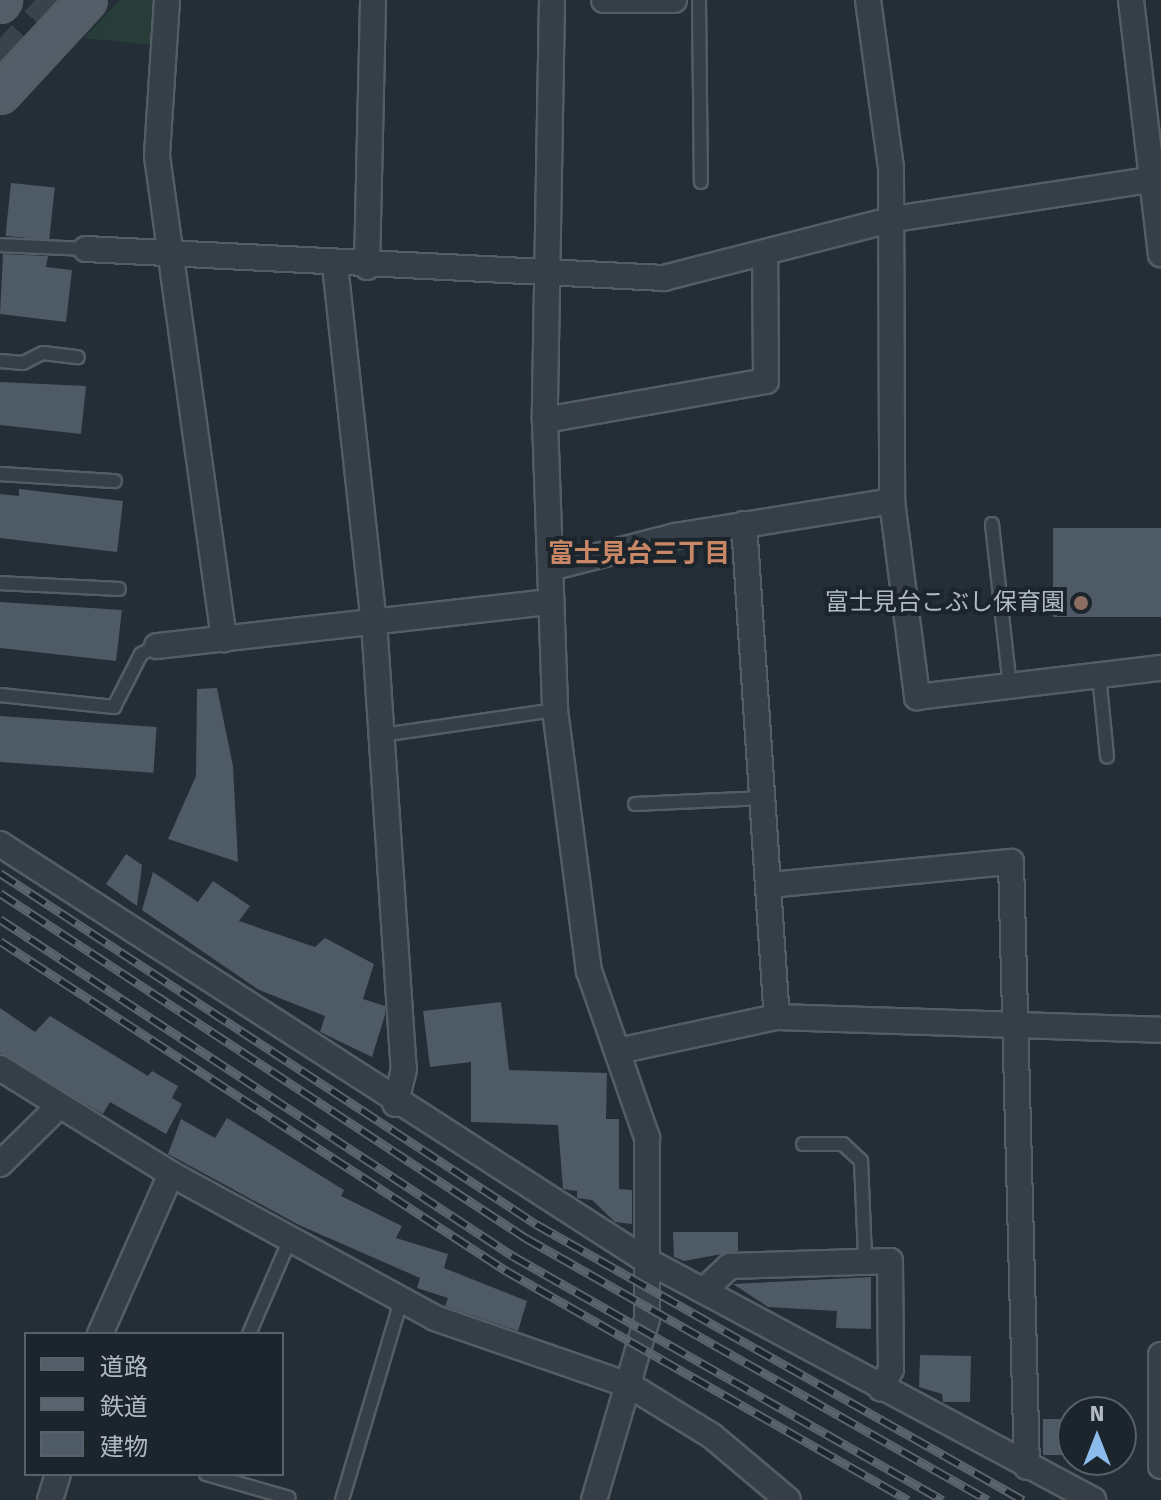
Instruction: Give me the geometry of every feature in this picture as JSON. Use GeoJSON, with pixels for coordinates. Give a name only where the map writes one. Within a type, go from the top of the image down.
{"type":"FeatureCollection","features":[{"type":"Feature","properties":{"kind":"main road"},"geometry":{"type":"LineString","coordinates":[[0,94],[87,0]]}},
{"type":"Feature","properties":{"kind":"street"},"geometry":{"type":"LineString","coordinates":[[167,0],[156,102],[166,254],[224,639]]}},
{"type":"Feature","properties":{"kind":"street"},"geometry":{"type":"LineString","coordinates":[[367,267],[373,0]]}},
{"type":"Feature","properties":{"kind":"street"},"geometry":{"type":"LineString","coordinates":[[552,0],[545,420],[555,710],[589,971],[647,1138],[644,1259],[647,1319],[594,1500]]}},
{"type":"Feature","properties":{"kind":"street"},"geometry":{"type":"LineString","coordinates":[[604,0],[674,0]]}},
{"type":"Feature","properties":{"kind":"street"},"geometry":{"type":"LineString","coordinates":[[868,0],[885,93],[894,219],[892,501],[917,697],[1161,668]]}},
{"type":"Feature","properties":{"kind":"street"},"geometry":{"type":"LineString","coordinates":[[1131,0],[1161,254]]}},
{"type":"Feature","properties":{"kind":"street"},"geometry":{"type":"LineString","coordinates":[[86,249],[548,277],[664,278],[894,219],[1154,178]]}},
{"type":"Feature","properties":{"kind":"street"},"geometry":{"type":"LineString","coordinates":[[545,420],[766,381],[765,252]]}},
{"type":"Feature","properties":{"kind":"street"},"geometry":{"type":"LineString","coordinates":[[335,265],[374,622],[404,1069],[395,1104]]}},
{"type":"Feature","properties":{"kind":"street"},"geometry":{"type":"LineString","coordinates":[[551,568],[744,524],[892,501]]}},
{"type":"Feature","properties":{"kind":"street"},"geometry":{"type":"LineString","coordinates":[[744,524],[777,1017]]}},
{"type":"Feature","properties":{"kind":"street"},"geometry":{"type":"LineString","coordinates":[[157,646],[552,602]]}},
{"type":"Feature","properties":{"kind":"street"},"geometry":{"type":"LineString","coordinates":[[0,844],[395,1104],[644,1259],[881,1389],[1093,1500]]}},
{"type":"Feature","properties":{"kind":"street"},"geometry":{"type":"LineString","coordinates":[[770,885],[1011,862],[1027,1467]]}},
{"type":"Feature","properties":{"kind":"street"},"geometry":{"type":"LineString","coordinates":[[618,1051],[777,1017],[1161,1030]]}},
{"type":"Feature","properties":{"kind":"street"},"geometry":{"type":"LineString","coordinates":[[0,1068],[58,1107],[171,1174],[402,1297],[435,1318],[629,1385],[712,1436],[788,1500]]}},
{"type":"Feature","properties":{"kind":"street"},"geometry":{"type":"LineString","coordinates":[[0,1164],[58,1107]]}},
{"type":"Feature","properties":{"kind":"street"},"geometry":{"type":"LineString","coordinates":[[101,1332],[171,1174]]}},
{"type":"Feature","properties":{"kind":"street"},"geometry":{"type":"LineString","coordinates":[[704,1290],[730,1266],[865,1256],[890,1261],[891,1369],[881,1389]]}},
{"type":"Feature","properties":{"kind":"street"},"geometry":{"type":"LineString","coordinates":[[1161,1355],[1161,1466]]}},
{"type":"Feature","properties":{"kind":"street"},"geometry":{"type":"LineString","coordinates":[[50,1500],[57,1476]]}},
{"type":"Feature","properties":{"kind":"lane"},"geometry":{"type":"LineString","coordinates":[[699,0],[701,182]]}},
{"type":"Feature","properties":{"kind":"lane"},"geometry":{"type":"LineString","coordinates":[[0,245],[86,249]]}},
{"type":"Feature","properties":{"kind":"lane"},"geometry":{"type":"LineString","coordinates":[[0,361],[23,363],[43,353],[78,357]]}},
{"type":"Feature","properties":{"kind":"lane"},"geometry":{"type":"LineString","coordinates":[[0,474],[115,481]]}},
{"type":"Feature","properties":{"kind":"lane"},"geometry":{"type":"LineString","coordinates":[[992,524],[1010,686]]}},
{"type":"Feature","properties":{"kind":"lane"},"geometry":{"type":"LineString","coordinates":[[0,583],[119,589]]}},
{"type":"Feature","properties":{"kind":"lane"},"geometry":{"type":"LineString","coordinates":[[0,695],[114,707],[141,654],[157,646]]}},
{"type":"Feature","properties":{"kind":"lane"},"geometry":{"type":"LineString","coordinates":[[1099,675],[1107,757]]}},
{"type":"Feature","properties":{"kind":"lane"},"geometry":{"type":"LineString","coordinates":[[382,735],[555,710]]}},
{"type":"Feature","properties":{"kind":"lane"},"geometry":{"type":"LineString","coordinates":[[635,804],[764,798]]}},
{"type":"Feature","properties":{"kind":"lane"},"geometry":{"type":"LineString","coordinates":[[803,1144],[843,1144],[861,1161],[865,1256]]}},
{"type":"Feature","properties":{"kind":"lane"},"geometry":{"type":"LineString","coordinates":[[250,1332],[291,1237]]}},
{"type":"Feature","properties":{"kind":"lane"},"geometry":{"type":"LineString","coordinates":[[342,1500],[402,1297]]}},
{"type":"Feature","properties":{"kind":"lane"},"geometry":{"type":"LineString","coordinates":[[213,1476],[289,1498]]}},
{"type":"Feature","properties":{"kind":"lane"},"geometry":{"type":"LineString","coordinates":[[245,1500],[249,1487]]}},
{"type":"Feature","properties":{"kind":"green space"},"geometry":{"type":"Polygon","coordinates":[[[120,0],[156,0],[151,45],[84,38],[120,0]]]}},
{"type":"Feature","properties":{"kind":"building"},"geometry":{"type":"Polygon","coordinates":[[[11,183],[55,188],[49,240],[5,236],[11,183]]]}},
{"type":"Feature","properties":{"kind":"building"},"geometry":{"type":"Polygon","coordinates":[[[3,254],[48,256],[46,267],[72,270],[66,322],[0,314],[3,254]]]}},
{"type":"Feature","properties":{"kind":"building"},"geometry":{"type":"Polygon","coordinates":[[[0,382],[86,386],[81,434],[0,425],[0,382]]]}},
{"type":"Feature","properties":{"kind":"building"},"geometry":{"type":"Polygon","coordinates":[[[19,489],[123,501],[117,552],[0,538],[0,494],[19,496],[19,489]]]}},
{"type":"Feature","properties":{"kind":"building"},"geometry":{"type":"Polygon","coordinates":[[[1053,528],[1161,528],[1161,617],[1053,617],[1053,528]]]}},
{"type":"Feature","properties":{"kind":"building"},"geometry":{"type":"Polygon","coordinates":[[[0,602],[122,610],[116,661],[0,648],[0,602]]]}},
{"type":"Feature","properties":{"kind":"building"},"geometry":{"type":"Polygon","coordinates":[[[217,688],[233,766],[238,862],[168,839],[196,776],[197,689],[217,688]]]}},
{"type":"Feature","properties":{"kind":"building"},"geometry":{"type":"Polygon","coordinates":[[[0,716],[157,727],[153,773],[0,762],[0,716]]]}},
{"type":"Feature","properties":{"kind":"building"},"geometry":{"type":"Polygon","coordinates":[[[126,854],[142,865],[137,906],[106,884],[126,854]]]}},
{"type":"Feature","properties":{"kind":"building"},"geometry":{"type":"Polygon","coordinates":[[[153,872],[198,902],[213,881],[250,906],[239,921],[315,947],[325,938],[374,964],[363,999],[385,1006],[385,1015],[372,1057],[320,1032],[325,1016],[259,990],[142,910],[153,872]]]}},
{"type":"Feature","properties":{"kind":"building"},"geometry":{"type":"Polygon","coordinates":[[[501,1002],[509,1070],[607,1073],[606,1119],[619,1119],[619,1189],[632,1190],[632,1224],[615,1222],[592,1200],[577,1198],[577,1191],[563,1189],[558,1125],[471,1122],[471,1062],[430,1067],[423,1011],[501,1002]]]}},
{"type":"Feature","properties":{"kind":"building"},"geometry":{"type":"Polygon","coordinates":[[[0,1008],[35,1032],[50,1016],[148,1076],[152,1071],[178,1086],[172,1098],[182,1104],[166,1134],[110,1102],[103,1114],[0,1053],[0,1008]]]}},
{"type":"Feature","properties":{"kind":"building"},"geometry":{"type":"Polygon","coordinates":[[[227,1118],[344,1190],[341,1196],[402,1226],[396,1238],[448,1254],[444,1268],[527,1301],[518,1331],[445,1306],[448,1298],[417,1288],[420,1278],[299,1225],[168,1154],[181,1119],[215,1138],[227,1118]]]}},
{"type":"Feature","properties":{"kind":"building"},"geometry":{"type":"Polygon","coordinates":[[[673,1232],[738,1232],[738,1251],[684,1261],[674,1257],[673,1232]]]}},
{"type":"Feature","properties":{"kind":"building"},"geometry":{"type":"Polygon","coordinates":[[[871,1277],[871,1329],[836,1328],[837,1311],[768,1307],[733,1284],[871,1277]]]}},
{"type":"Feature","properties":{"kind":"building"},"geometry":{"type":"Polygon","coordinates":[[[920,1355],[971,1356],[970,1402],[943,1402],[942,1394],[919,1387],[920,1355]]]}},
{"type":"Feature","properties":{"kind":"building"},"geometry":{"type":"Polygon","coordinates":[[[1043,1419],[1057,1419],[1057,1455],[1043,1455],[1043,1419]]]}},
{"type":"Feature","properties":{"kind":"tunnel"},"geometry":{"type":"LineString","coordinates":[[0,66],[61,0]]}},
{"type":"Feature","properties":{"kind":"railway"},"geometry":{"type":"LineString","coordinates":[[0,873],[536,1224],[1023,1500]]}},
{"type":"Feature","properties":{"kind":"railway"},"geometry":{"type":"LineString","coordinates":[[0,893],[526,1238],[988,1500]]}},
{"type":"Feature","properties":{"kind":"railway"},"geometry":{"type":"LineString","coordinates":[[0,919],[513,1256],[942,1500]]}},
{"type":"Feature","properties":{"kind":"railway"},"geometry":{"type":"LineString","coordinates":[[0,941],[505,1270],[908,1500]]}},
{"type":"Feature","properties":{"kind":"place","name":"富士見台こぶし保育園"},"geometry":{"type":"Point","coordinates":[1081,603]}},
{"type":"Feature","properties":{"kind":"district","name":"富士見台三丁目"},"geometry":{"type":"Point","coordinates":[639,554]}}]}
